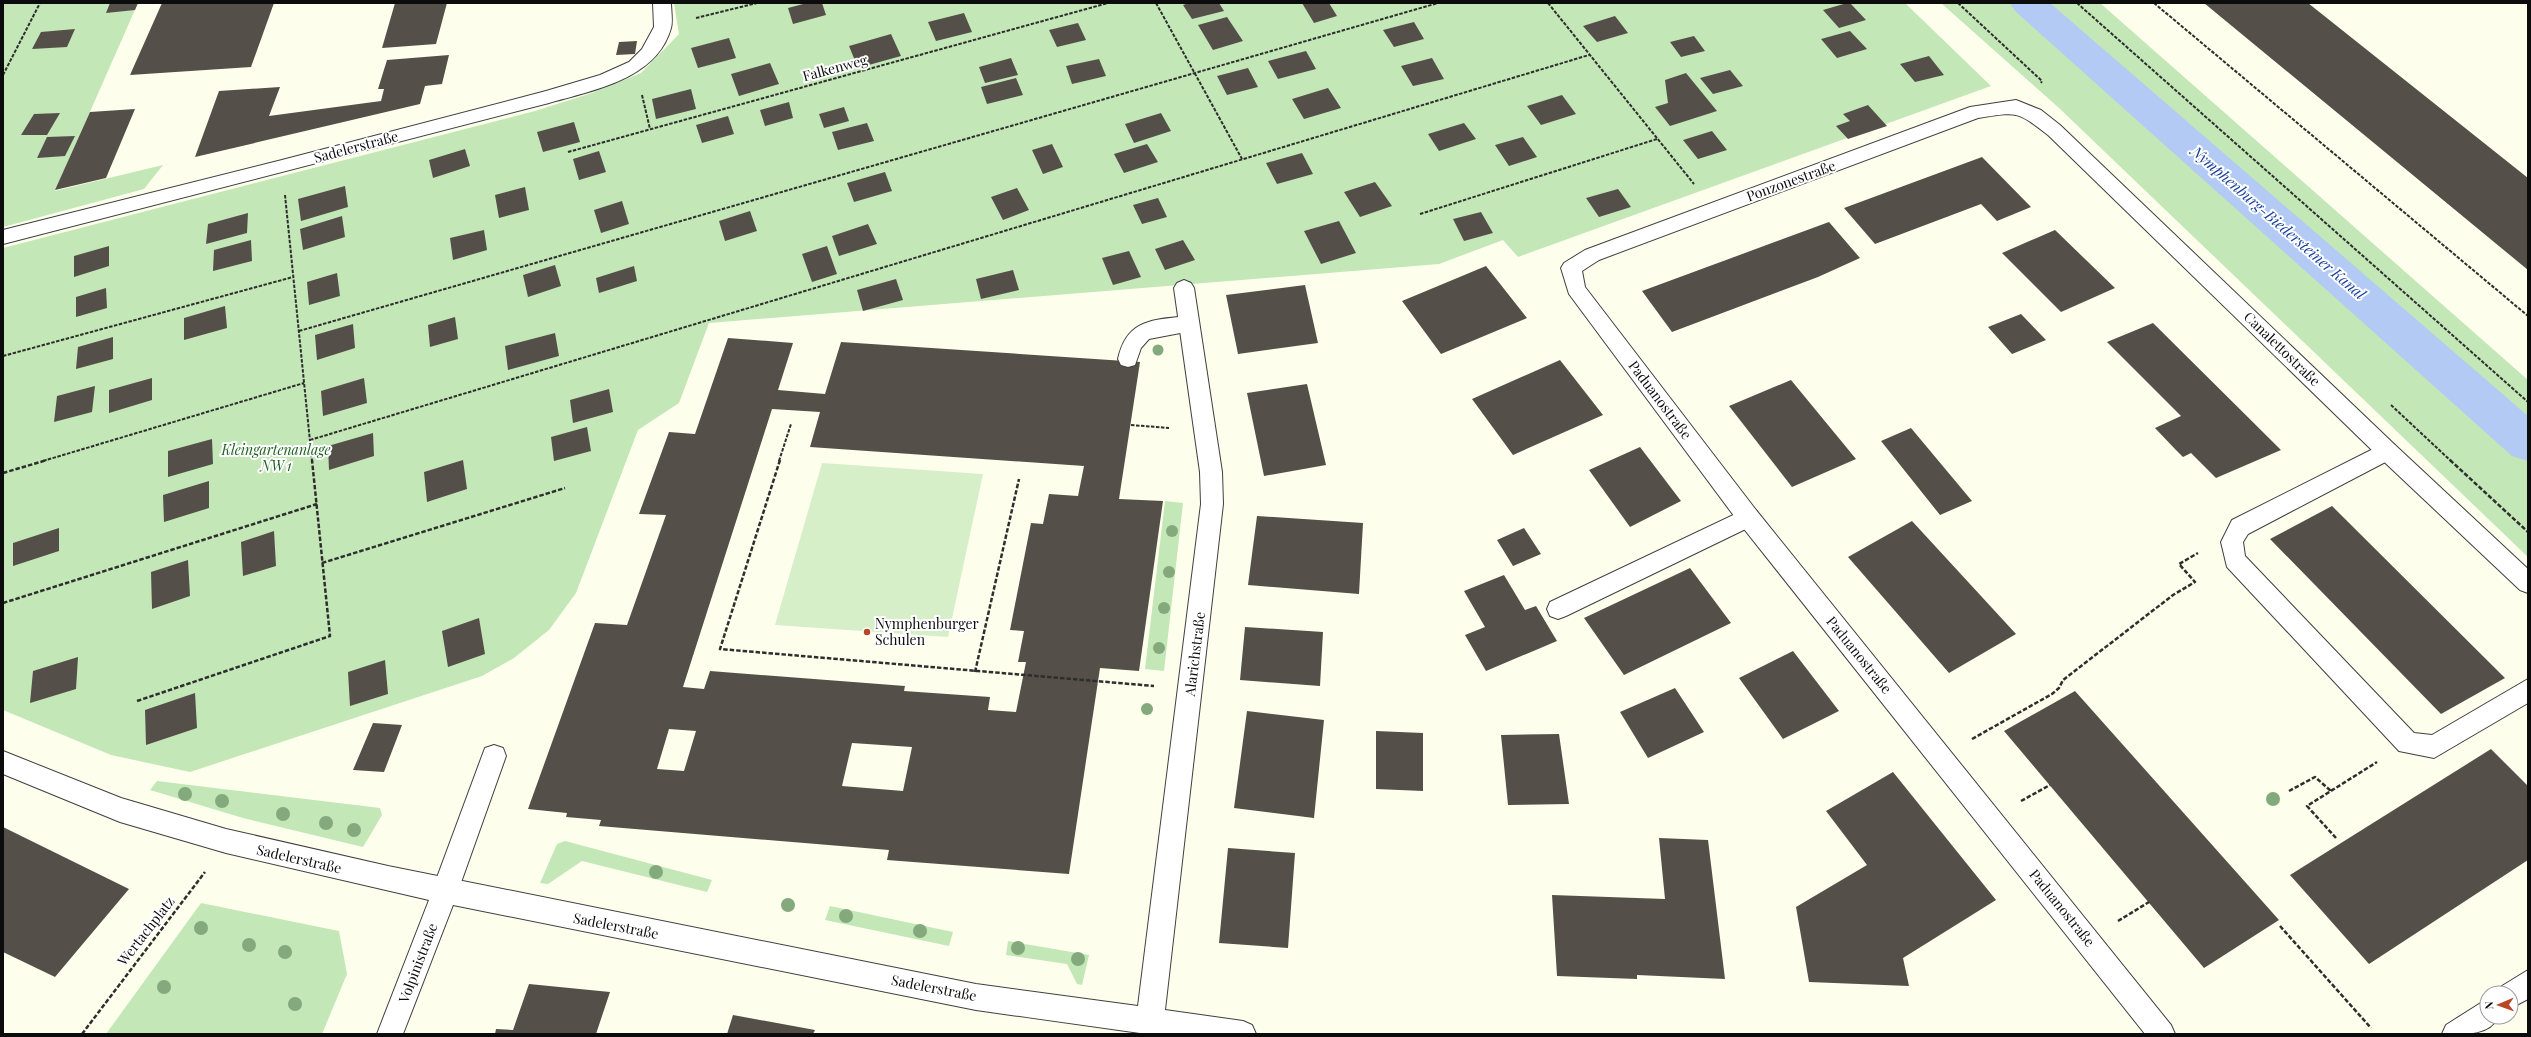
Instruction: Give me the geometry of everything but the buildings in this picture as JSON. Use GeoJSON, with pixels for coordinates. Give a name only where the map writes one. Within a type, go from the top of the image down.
{"type":"FeatureCollection","features":[{"type":"Feature","properties":{"kind":"street"},"geometry":{"type":"LineString","coordinates":[[662,3],[663,27]]}},
{"type":"Feature","properties":{"kind":"street","name":"Sadelerstraße"},"geometry":{"type":"LineString","coordinates":[[3,238],[282,167],[549,97],[606,80],[634,66],[649,53],[663,27]]}},
{"type":"Feature","properties":{"kind":"street","name":"Canalettostraße"},"geometry":{"type":"LineString","coordinates":[[2016,106],[2035,115],[2054,130],[2387,451],[2528,583]]}},
{"type":"Feature","properties":{"kind":"street","name":"Ponzonestraße"},"geometry":{"type":"LineString","coordinates":[[1571,268],[1592,255],[1976,112],[2016,106]]}},
{"type":"Feature","properties":{"kind":"street","name":"Paduanostraße"},"geometry":{"type":"LineString","coordinates":[[1571,268],[1576,289],[1748,517],[2162,1034]]}},
{"type":"Feature","properties":{"kind":"street","name":"Alarichstraße"},"geometry":{"type":"LineString","coordinates":[[1150,1021],[1212,504],[1211,472],[1184,288]]}},
{"type":"Feature","properties":{"kind":"street"},"geometry":{"type":"LineString","coordinates":[[1128,359],[1129,346],[1138,333],[1151,328],[1189,324]]}},
{"type":"Feature","properties":{"kind":"street"},"geometry":{"type":"LineString","coordinates":[[2387,451],[2240,527],[2232,542],[2235,560],[2408,743],[2434,747],[2528,690]]}},
{"type":"Feature","properties":{"kind":"street"},"geometry":{"type":"LineString","coordinates":[[1558,609],[1748,517]]}},
{"type":"Feature","properties":{"kind":"street","name":"Volpinistraße"},"geometry":{"type":"LineString","coordinates":[[390,1034],[445,891],[494,756]]}},
{"type":"Feature","properties":{"kind":"street","name":"Sadelerstraße"},"geometry":{"type":"LineString","coordinates":[[3,762],[120,810],[226,841],[299,860],[445,891],[976,996],[1243,1034]]}},
{"type":"Feature","properties":{"kind":"street"},"geometry":{"type":"LineString","coordinates":[[2519,989],[2528,983]]}},
{"type":"Feature","properties":{"kind":"street"},"geometry":{"type":"LineString","coordinates":[[2455,1034],[2479,1018]]}},
{"type":"Feature","properties":{"kind":"path"},"geometry":{"type":"LineString","coordinates":[[3,75],[40,3]]}},
{"type":"Feature","properties":{"kind":"path"},"geometry":{"type":"LineString","coordinates":[[663,27],[757,3]]}},
{"type":"Feature","properties":{"kind":"path","name":"Falkenweg"},"geometry":{"type":"LineString","coordinates":[[568,152],[1108,3]]}},
{"type":"Feature","properties":{"kind":"path"},"geometry":{"type":"LineString","coordinates":[[1156,3],[1242,159]]}},
{"type":"Feature","properties":{"kind":"path"},"geometry":{"type":"LineString","coordinates":[[299,331],[1438,3]]}},
{"type":"Feature","properties":{"kind":"path"},"geometry":{"type":"LineString","coordinates":[[1548,3],[1714,209]]}},
{"type":"Feature","properties":{"kind":"path"},"geometry":{"type":"LineString","coordinates":[[1958,3],[2042,81],[2035,115]]}},
{"type":"Feature","properties":{"kind":"path"},"geometry":{"type":"LineString","coordinates":[[2077,3],[2528,402]]}},
{"type":"Feature","properties":{"kind":"path"},"geometry":{"type":"LineString","coordinates":[[2154,3],[2528,316]]}},
{"type":"Feature","properties":{"kind":"path"},"geometry":{"type":"LineString","coordinates":[[310,440],[1589,55]]}},
{"type":"Feature","properties":{"kind":"path"},"geometry":{"type":"LineString","coordinates":[[1420,214],[1657,139]]}},
{"type":"Feature","properties":{"kind":"path"},"geometry":{"type":"LineString","coordinates":[[136,701],[330,636],[282,167]]}},
{"type":"Feature","properties":{"kind":"path"},"geometry":{"type":"LineString","coordinates":[[3,356],[293,277]]}},
{"type":"Feature","properties":{"kind":"path"},"geometry":{"type":"LineString","coordinates":[[3,473],[304,383]]}},
{"type":"Feature","properties":{"kind":"path"},"geometry":{"type":"LineString","coordinates":[[791,424],[720,649],[975,672],[1191,689]]}},
{"type":"Feature","properties":{"kind":"path"},"geometry":{"type":"LineString","coordinates":[[1131,426],[1176,428]]}},
{"type":"Feature","properties":{"kind":"path"},"geometry":{"type":"LineString","coordinates":[[975,672],[1019,479]]}},
{"type":"Feature","properties":{"kind":"path"},"geometry":{"type":"LineString","coordinates":[[322,563],[565,488]]}},
{"type":"Feature","properties":{"kind":"path"},"geometry":{"type":"LineString","coordinates":[[3,603],[317,504]]}},
{"type":"Feature","properties":{"kind":"path"},"geometry":{"type":"LineString","coordinates":[[1966,742],[2052,694],[2059,688],[2063,680],[2173,595],[2195,582],[2179,564],[2208,547],[2232,542]]}},
{"type":"Feature","properties":{"kind":"path"},"geometry":{"type":"LineString","coordinates":[[2336,838],[2307,806],[2408,743]]}},
{"type":"Feature","properties":{"kind":"path"},"geometry":{"type":"LineString","coordinates":[[2289,791],[2315,776],[2332,791]]}},
{"type":"Feature","properties":{"kind":"path"},"geometry":{"type":"LineString","coordinates":[[2017,804],[2050,785]]}},
{"type":"Feature","properties":{"kind":"path","name":"Wertachplatz"},"geometry":{"type":"LineString","coordinates":[[82,1034],[95,1014],[200,880],[226,841]]}},
{"type":"Feature","properties":{"kind":"path"},"geometry":{"type":"LineString","coordinates":[[2116,922],[2149,902]]}},
{"type":"Feature","properties":{"kind":"path"},"geometry":{"type":"LineString","coordinates":[[2280,926],[2371,1028]]}},
{"type":"Feature","properties":{"kind":"green space"},"geometry":{"type":"Polygon","coordinates":[[[3,3],[138,3],[55,191],[163,165],[144,189],[3,227],[3,3]]]}},
{"type":"Feature","properties":{"kind":"green space","name":"Kleingartenanlage NW 1"},"geometry":{"type":"Polygon","coordinates":[[[674,3],[1905,3],[1991,86],[1518,257],[1503,240],[1439,264],[709,323],[679,403],[638,430],[576,593],[549,630],[514,658],[482,676],[190,772],[111,755],[3,710],[3,248],[535,111],[592,93],[641,73],[679,34],[674,3]]]}},
{"type":"Feature","properties":{"kind":"green space"},"geometry":{"type":"Polygon","coordinates":[[[1941,3],[2100,3],[2528,380],[2528,557],[2059,108],[1941,3]]]}},
{"type":"Feature","properties":{"kind":"green space"},"geometry":{"type":"Polygon","coordinates":[[[822,463],[983,474],[948,637],[775,625],[822,463]]]}},
{"type":"Feature","properties":{"kind":"green space"},"geometry":{"type":"Polygon","coordinates":[[[1165,501],[1183,503],[1164,671],[1145,669],[1165,501]]]}},
{"type":"Feature","properties":{"kind":"green space"},"geometry":{"type":"Polygon","coordinates":[[[157,781],[380,808],[382,815],[363,847],[243,818],[150,790],[157,781]]]}},
{"type":"Feature","properties":{"kind":"green space"},"geometry":{"type":"Polygon","coordinates":[[[565,841],[712,880],[707,892],[582,861],[548,884],[540,883],[557,844],[565,841]]]}},
{"type":"Feature","properties":{"kind":"green space"},"geometry":{"type":"Polygon","coordinates":[[[201,903],[339,931],[347,974],[322,1034],[106,1034],[201,903]]]}},
{"type":"Feature","properties":{"kind":"green space"},"geometry":{"type":"Polygon","coordinates":[[[830,906],[953,932],[949,946],[825,920],[830,906]]]}},
{"type":"Feature","properties":{"kind":"green space"},"geometry":{"type":"Polygon","coordinates":[[[1008,941],[1089,955],[1082,985],[1077,984],[1067,964],[1006,955],[1008,941]]]}},
{"type":"Feature","properties":{"kind":"waterway","name":"Nymphenburg-Biedersteiner Kanal"},"geometry":{"type":"LineString","coordinates":[[2028,3],[2528,443]]}},
{"type":"Feature","properties":{"kind":"place","name":"Nymphenburger Schulen"},"geometry":{"type":"Point","coordinates":[867,632]}}]}
